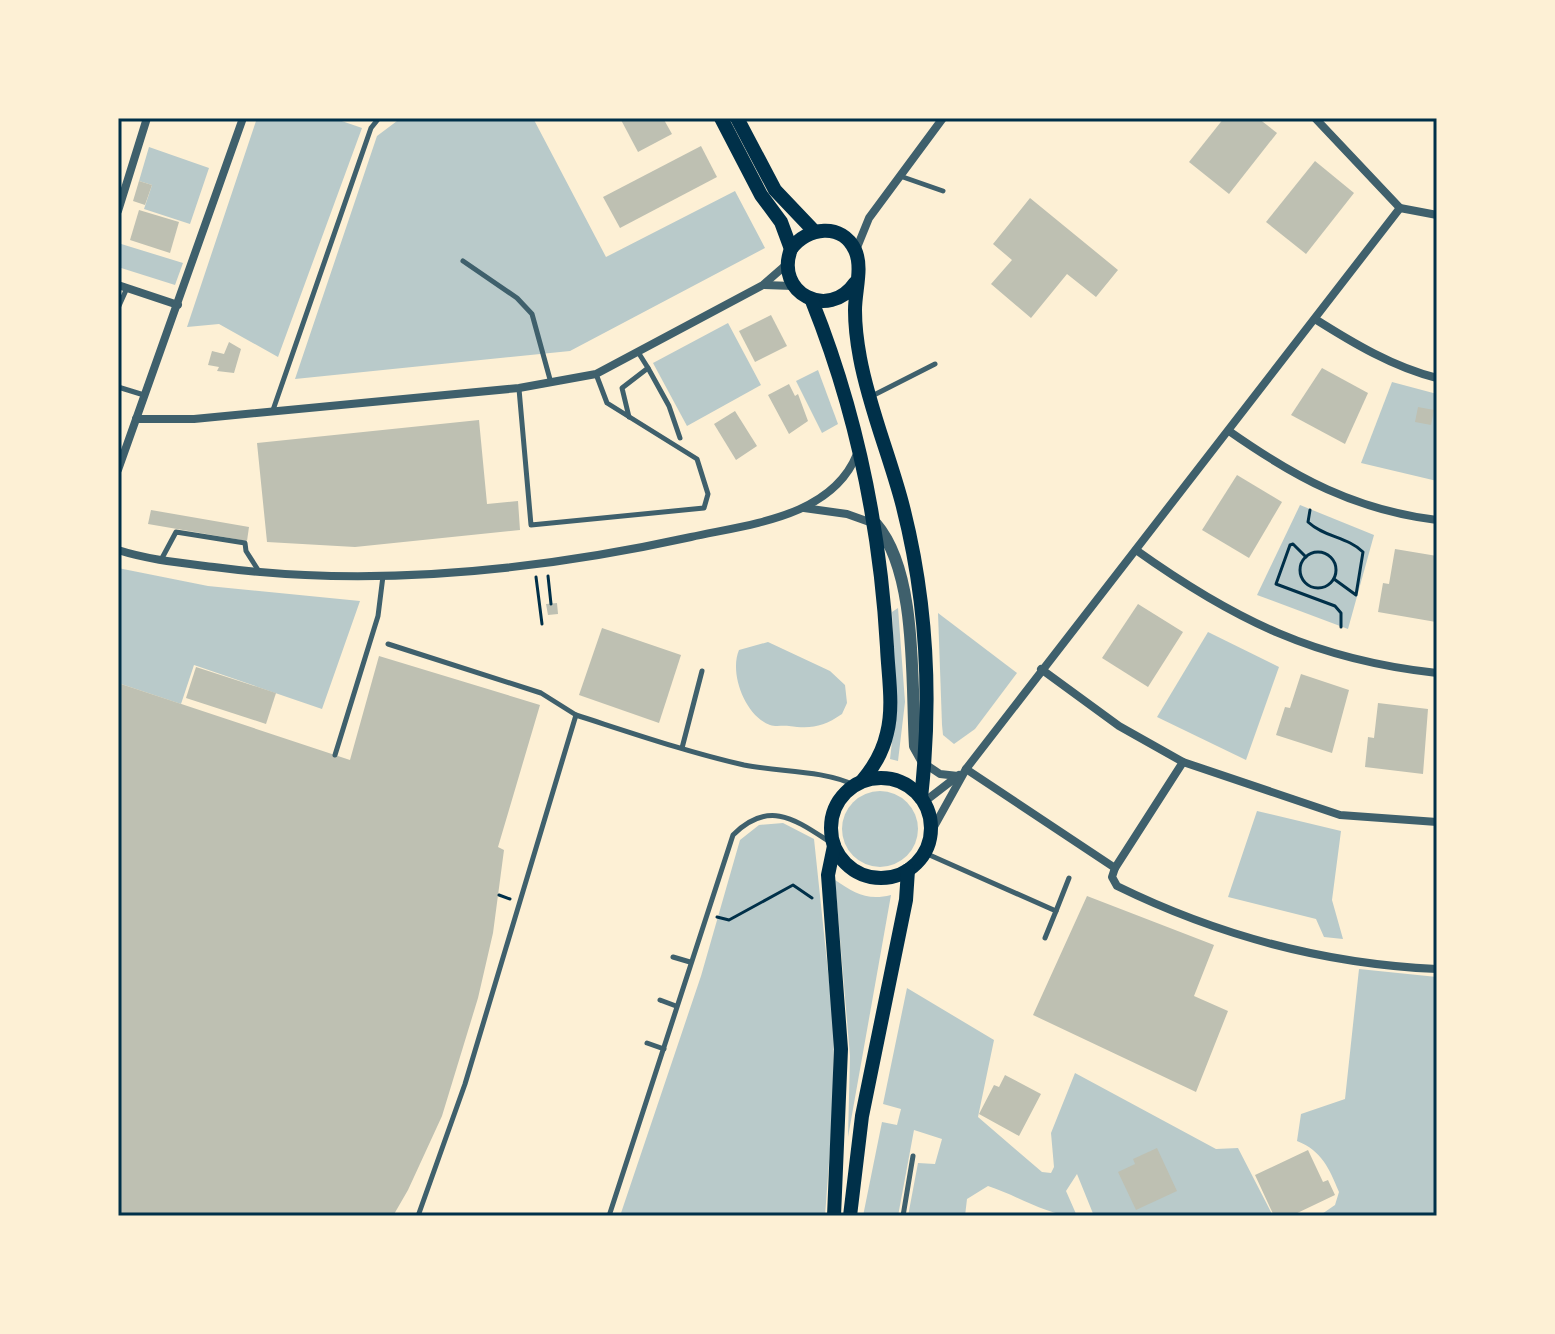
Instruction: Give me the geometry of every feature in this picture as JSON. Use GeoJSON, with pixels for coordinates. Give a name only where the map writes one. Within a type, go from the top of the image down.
{"type":"FeatureCollection","features":[{"type":"Feature","properties":{"kind":"main road"},"geometry":{"type":"LineString","coordinates":[[721,118],[761,195],[781,222],[793,286],[812,301],[837,365],[861,446],[876,524],[888,732],[879,757],[836,805],[830,830],[833,845],[828,868],[841,1049],[834,1216]]}},
{"type":"Feature","properties":{"kind":"main road"},"geometry":{"type":"LineString","coordinates":[[737,118],[775,190],[814,231]]}},
{"type":"Feature","properties":{"kind":"main road"},"geometry":{"type":"LineString","coordinates":[[789,257],[801,238],[814,231],[839,234],[856,251],[859,262],[855,283],[856,339],[869,398],[903,506],[917,578],[926,658],[922,800],[931,832],[925,853],[908,870],[879,879],[850,869],[833,845]]}},
{"type":"Feature","properties":{"kind":"main road"},"geometry":{"type":"LineString","coordinates":[[812,301],[833,301],[846,294],[855,283]]}},
{"type":"Feature","properties":{"kind":"main road"},"geometry":{"type":"LineString","coordinates":[[858,783],[895,780],[922,800]]}},
{"type":"Feature","properties":{"kind":"main road"},"geometry":{"type":"LineString","coordinates":[[850,1216],[862,1116],[906,900],[908,870]]}},
{"type":"Feature","properties":{"kind":"street"},"geometry":{"type":"LineString","coordinates":[[118,211],[147,118]]}},
{"type":"Feature","properties":{"kind":"street"},"geometry":{"type":"LineString","coordinates":[[118,470],[243,118]]}},
{"type":"Feature","properties":{"kind":"street"},"geometry":{"type":"LineString","coordinates":[[856,251],[869,218],[943,118]]}},
{"type":"Feature","properties":{"kind":"street"},"geometry":{"type":"LineString","coordinates":[[1315,118],[1400,208],[1437,215]]}},
{"type":"Feature","properties":{"kind":"street"},"geometry":{"type":"LineString","coordinates":[[931,832],[962,772],[1400,208]]}},
{"type":"Feature","properties":{"kind":"street"},"geometry":{"type":"LineString","coordinates":[[136,419],[194,419],[519,388],[596,374],[763,285],[789,257]]}},
{"type":"Feature","properties":{"kind":"street"},"geometry":{"type":"LineString","coordinates":[[763,285],[793,286]]}},
{"type":"Feature","properties":{"kind":"street"},"geometry":{"type":"LineString","coordinates":[[122,286],[178,305]]}},
{"type":"Feature","properties":{"kind":"street"},"geometry":{"type":"LineString","coordinates":[[1315,319],[1360,347],[1418,373],[1437,378]]}},
{"type":"Feature","properties":{"kind":"street"},"geometry":{"type":"LineString","coordinates":[[1229,431],[1263,455],[1334,494],[1363,506],[1437,520]]}},
{"type":"Feature","properties":{"kind":"street"},"geometry":{"type":"LineString","coordinates":[[118,553],[260,573],[383,576],[546,564],[660,544],[804,508],[843,480],[861,446]]}},
{"type":"Feature","properties":{"kind":"street"},"geometry":{"type":"LineString","coordinates":[[804,508],[847,514],[876,524],[892,549],[902,580],[915,746],[925,764],[940,774],[962,772],[1115,868]]}},
{"type":"Feature","properties":{"kind":"street"},"geometry":{"type":"LineString","coordinates":[[1136,550],[1240,618],[1301,644],[1370,663],[1437,673]]}},
{"type":"Feature","properties":{"kind":"street"},"geometry":{"type":"LineString","coordinates":[[1041,669],[1119,726],[1183,762],[1340,815],[1437,822]]}},
{"type":"Feature","properties":{"kind":"street"},"geometry":{"type":"LineString","coordinates":[[1183,762],[1115,868],[1112,877],[1117,886],[1194,921],[1258,942],[1338,961],[1437,969]]}},
{"type":"Feature","properties":{"kind":"street"},"geometry":{"type":"LineString","coordinates":[[922,800],[962,772]]}},
{"type":"Feature","properties":{"kind":"lane"},"geometry":{"type":"LineString","coordinates":[[273,410],[371,128],[379,118]]}},
{"type":"Feature","properties":{"kind":"lane"},"geometry":{"type":"LineString","coordinates":[[900,176],[943,191]]}},
{"type":"Feature","properties":{"kind":"lane"},"geometry":{"type":"LineString","coordinates":[[463,261],[517,298],[532,314],[551,384]]}},
{"type":"Feature","properties":{"kind":"lane"},"geometry":{"type":"LineString","coordinates":[[118,308],[122,286]]}},
{"type":"Feature","properties":{"kind":"lane"},"geometry":{"type":"LineString","coordinates":[[638,352],[669,406],[680,438]]}},
{"type":"Feature","properties":{"kind":"lane"},"geometry":{"type":"LineString","coordinates":[[869,398],[935,364]]}},
{"type":"Feature","properties":{"kind":"lane"},"geometry":{"type":"LineString","coordinates":[[630,417],[622,388],[648,368]]}},
{"type":"Feature","properties":{"kind":"lane"},"geometry":{"type":"LineString","coordinates":[[519,388],[531,525],[704,508],[708,494],[697,459],[607,403],[596,374]]}},
{"type":"Feature","properties":{"kind":"lane"},"geometry":{"type":"LineString","coordinates":[[118,387],[145,395]]}},
{"type":"Feature","properties":{"kind":"lane"},"geometry":{"type":"LineString","coordinates":[[161,560],[176,532],[245,543],[246,551],[260,573]]}},
{"type":"Feature","properties":{"kind":"lane"},"geometry":{"type":"LineString","coordinates":[[335,755],[378,616],[383,576]]}},
{"type":"Feature","properties":{"kind":"lane"},"geometry":{"type":"LineString","coordinates":[[388,644],[541,693],[576,715],[682,748],[768,770],[858,783]]}},
{"type":"Feature","properties":{"kind":"lane"},"geometry":{"type":"LineString","coordinates":[[682,748],[702,671]]}},
{"type":"Feature","properties":{"kind":"lane"},"geometry":{"type":"LineString","coordinates":[[418,1216],[465,1084],[576,715]]}},
{"type":"Feature","properties":{"kind":"lane"},"geometry":{"type":"LineString","coordinates":[[609,1216],[733,835],[754,818],[777,815],[798,822],[833,845]]}},
{"type":"Feature","properties":{"kind":"lane"},"geometry":{"type":"LineString","coordinates":[[925,853],[1056,911]]}},
{"type":"Feature","properties":{"kind":"lane"},"geometry":{"type":"LineString","coordinates":[[1045,938],[1069,878]]}},
{"type":"Feature","properties":{"kind":"lane"},"geometry":{"type":"LineString","coordinates":[[673,957],[690,962]]}},
{"type":"Feature","properties":{"kind":"lane"},"geometry":{"type":"LineString","coordinates":[[660,1000],[676,1006]]}},
{"type":"Feature","properties":{"kind":"lane"},"geometry":{"type":"LineString","coordinates":[[647,1043],[664,1049]]}},
{"type":"Feature","properties":{"kind":"lane"},"geometry":{"type":"LineString","coordinates":[[903,1216],[913,1156]]}},
{"type":"Feature","properties":{"kind":"path"},"geometry":{"type":"LineString","coordinates":[[1310,510],[1308,522],[1314,527],[1352,543],[1363,552],[1356,595],[1334,579]]}},
{"type":"Feature","properties":{"kind":"path"},"geometry":{"type":"LineString","coordinates":[[1306,557],[1293,544],[1290,545],[1276,584],[1335,606],[1341,613],[1341,627]]}},
{"type":"Feature","properties":{"kind":"path"},"geometry":{"type":"LineString","coordinates":[[1314,553],[1329,556],[1336,569],[1334,579],[1320,588],[1305,583],[1300,567],[1306,557],[1314,553]]}},
{"type":"Feature","properties":{"kind":"path"},"geometry":{"type":"LineString","coordinates":[[546,564],[551,604]]}},
{"type":"Feature","properties":{"kind":"path"},"geometry":{"type":"LineString","coordinates":[[536,577],[542,624]]}},
{"type":"Feature","properties":{"kind":"path"},"geometry":{"type":"LineString","coordinates":[[717,917],[729,920],[793,885],[831,910]]}},
{"type":"Feature","properties":{"kind":"shaded area"},"geometry":{"type":"Polygon","coordinates":[[[257,118],[333,118],[362,128],[278,357],[219,324],[187,327],[257,118]]]}},
{"type":"Feature","properties":{"kind":"shaded area"},"geometry":{"type":"Polygon","coordinates":[[[401,118],[533,118],[606,257],[735,191],[765,248],[570,351],[295,379],[377,136],[401,118]]]}},
{"type":"Feature","properties":{"kind":"shaded area"},"geometry":{"type":"Polygon","coordinates":[[[149,147],[209,168],[190,224],[144,209],[152,185],[139,181],[149,147]]]}},
{"type":"Feature","properties":{"kind":"shaded area"},"geometry":{"type":"Polygon","coordinates":[[[118,243],[183,263],[175,285],[118,267],[118,243]]]}},
{"type":"Feature","properties":{"kind":"shaded area"},"geometry":{"type":"Polygon","coordinates":[[[728,323],[761,385],[687,426],[653,363],[728,323]]]}},
{"type":"Feature","properties":{"kind":"shaded area"},"geometry":{"type":"Polygon","coordinates":[[[818,370],[838,424],[822,433],[796,381],[818,370]]]}},
{"type":"Feature","properties":{"kind":"shaded area"},"geometry":{"type":"Polygon","coordinates":[[[1392,382],[1437,394],[1437,481],[1361,463],[1392,382]]]}},
{"type":"Feature","properties":{"kind":"shaded area"},"geometry":{"type":"Polygon","coordinates":[[[1300,505],[1374,535],[1348,629],[1257,595],[1300,505]]]}},
{"type":"Feature","properties":{"kind":"shaded area"},"geometry":{"type":"Polygon","coordinates":[[[118,568],[208,586],[360,601],[322,709],[194,665],[181,704],[118,683],[118,568]]]}},
{"type":"Feature","properties":{"kind":"shaded area"},"geometry":{"type":"Polygon","coordinates":[[[898,608],[905,702],[898,761],[890,759],[896,706],[892,612],[898,608]]]}},
{"type":"Feature","properties":{"kind":"shaded area"},"geometry":{"type":"Polygon","coordinates":[[[938,613],[1017,673],[975,729],[954,744],[943,735],[938,613]]]}},
{"type":"Feature","properties":{"kind":"shaded area"},"geometry":{"type":"Polygon","coordinates":[[[1208,632],[1279,667],[1246,760],[1157,717],[1208,632]]]}},
{"type":"Feature","properties":{"kind":"shaded area"},"geometry":{"type":"Polygon","coordinates":[[[768,642],[830,671],[845,685],[847,703],[842,714],[829,722],[804,727],[770,725],[753,713],[741,693],[736,659],[739,650],[768,642]]]}},
{"type":"Feature","properties":{"kind":"shaded area"},"geometry":{"type":"Polygon","coordinates":[[[888,791],[901,797],[912,808],[918,829],[916,844],[901,861],[888,867],[872,867],[859,861],[844,844],[842,821],[848,808],[865,793],[888,791]]]}},
{"type":"Feature","properties":{"kind":"shaded area"},"geometry":{"type":"Polygon","coordinates":[[[1257,811],[1341,831],[1332,900],[1343,939],[1324,937],[1316,919],[1228,897],[1257,811]]]}},
{"type":"Feature","properties":{"kind":"shaded area"},"geometry":{"type":"Polygon","coordinates":[[[783,823],[814,839],[834,1028],[833,1108],[825,1216],[620,1216],[701,976],[740,840],[759,825],[783,823]]]}},
{"type":"Feature","properties":{"kind":"shaded area"},"geometry":{"type":"Polygon","coordinates":[[[835,880],[861,895],[891,895],[848,1137],[850,1056],[835,880]]]}},
{"type":"Feature","properties":{"kind":"shaded area"},"geometry":{"type":"Polygon","coordinates":[[[1359,969],[1437,977],[1437,1216],[1319,1216],[1335,1205],[1339,1192],[1324,1161],[1297,1141],[1301,1114],[1345,1099],[1359,969]]]}},
{"type":"Feature","properties":{"kind":"shaded area"},"geometry":{"type":"Polygon","coordinates":[[[907,988],[994,1040],[978,1117],[1042,1172],[1051,1173],[1054,1167],[1051,1133],[1075,1073],[1216,1149],[1238,1148],[1273,1216],[1094,1216],[1077,1174],[1066,1191],[1077,1216],[1044,1209],[988,1186],[967,1199],[965,1216],[908,1216],[918,1163],[935,1164],[942,1139],[914,1130],[898,1216],[863,1216],[882,1122],[897,1125],[901,1109],[883,1104],[907,988]]]}},
{"type":"Feature","properties":{"kind":"building"},"geometry":{"type":"Polygon","coordinates":[[[620,118],[663,118],[672,134],[638,152],[620,118]]]}},
{"type":"Feature","properties":{"kind":"building"},"geometry":{"type":"Polygon","coordinates":[[[1224,118],[1258,118],[1277,133],[1229,194],[1189,162],[1224,118]]]}},
{"type":"Feature","properties":{"kind":"building"},"geometry":{"type":"Polygon","coordinates":[[[701,146],[717,177],[620,228],[603,197],[701,146]]]}},
{"type":"Feature","properties":{"kind":"building"},"geometry":{"type":"Polygon","coordinates":[[[1315,161],[1354,193],[1306,254],[1266,222],[1315,161]]]}},
{"type":"Feature","properties":{"kind":"building"},"geometry":{"type":"Polygon","coordinates":[[[139,181],[152,185],[145,205],[133,201],[139,181]]]}},
{"type":"Feature","properties":{"kind":"building"},"geometry":{"type":"Polygon","coordinates":[[[1030,198],[1118,270],[1096,297],[1067,274],[1031,318],[991,284],[1012,260],[993,244],[1030,198]]]}},
{"type":"Feature","properties":{"kind":"building"},"geometry":{"type":"Polygon","coordinates":[[[139,210],[179,222],[170,253],[130,240],[139,210]]]}},
{"type":"Feature","properties":{"kind":"building"},"geometry":{"type":"Polygon","coordinates":[[[771,315],[787,346],[755,362],[739,331],[771,315]]]}},
{"type":"Feature","properties":{"kind":"building"},"geometry":{"type":"Polygon","coordinates":[[[229,342],[241,349],[234,373],[217,371],[219,367],[208,365],[212,351],[224,354],[229,342]]]}},
{"type":"Feature","properties":{"kind":"building"},"geometry":{"type":"Polygon","coordinates":[[[1322,368],[1368,393],[1345,444],[1291,415],[1322,368]]]}},
{"type":"Feature","properties":{"kind":"building"},"geometry":{"type":"Polygon","coordinates":[[[789,384],[795,396],[798,394],[808,421],[789,434],[768,395],[789,384]]]}},
{"type":"Feature","properties":{"kind":"building"},"geometry":{"type":"Polygon","coordinates":[[[1418,407],[1434,410],[1431,425],[1415,422],[1418,407]]]}},
{"type":"Feature","properties":{"kind":"building"},"geometry":{"type":"Polygon","coordinates":[[[735,411],[757,446],[736,460],[714,424],[735,411]]]}},
{"type":"Feature","properties":{"kind":"building"},"geometry":{"type":"Polygon","coordinates":[[[479,420],[487,504],[518,501],[520,530],[355,547],[267,542],[257,443],[479,420]]]}},
{"type":"Feature","properties":{"kind":"building"},"geometry":{"type":"Polygon","coordinates":[[[1237,475],[1282,502],[1249,558],[1202,530],[1237,475]]]}},
{"type":"Feature","properties":{"kind":"building"},"geometry":{"type":"Polygon","coordinates":[[[151,510],[249,527],[247,541],[148,524],[151,510]]]}},
{"type":"Feature","properties":{"kind":"building"},"geometry":{"type":"Polygon","coordinates":[[[1395,549],[1437,556],[1436,622],[1378,612],[1383,583],[1389,584],[1395,549]]]}},
{"type":"Feature","properties":{"kind":"building"},"geometry":{"type":"Polygon","coordinates":[[[557,603],[558,614],[548,615],[546,604],[557,603]]]}},
{"type":"Feature","properties":{"kind":"building"},"geometry":{"type":"Polygon","coordinates":[[[1138,604],[1183,632],[1148,687],[1102,658],[1138,604]]]}},
{"type":"Feature","properties":{"kind":"building"},"geometry":{"type":"Polygon","coordinates":[[[602,628],[681,655],[659,723],[579,695],[602,628]]]}},
{"type":"Feature","properties":{"kind":"building"},"geometry":{"type":"Polygon","coordinates":[[[379,656],[540,705],[498,847],[504,850],[493,933],[478,998],[442,1116],[408,1190],[393,1216],[118,1216],[118,683],[350,760],[379,656]]]}},
{"type":"Feature","properties":{"kind":"building"},"geometry":{"type":"Polygon","coordinates":[[[196,667],[276,693],[266,724],[186,698],[196,667]]]}},
{"type":"Feature","properties":{"kind":"building"},"geometry":{"type":"Polygon","coordinates":[[[1301,674],[1349,690],[1332,753],[1276,735],[1285,707],[1290,708],[1301,674]]]}},
{"type":"Feature","properties":{"kind":"building"},"geometry":{"type":"Polygon","coordinates":[[[1378,703],[1428,709],[1423,774],[1365,767],[1368,737],[1374,738],[1378,703]]]}},
{"type":"Feature","properties":{"kind":"building"},"geometry":{"type":"Polygon","coordinates":[[[1087,896],[1214,945],[1194,996],[1228,1011],[1196,1092],[1033,1015],[1087,896]]]}},
{"type":"Feature","properties":{"kind":"building"},"geometry":{"type":"Polygon","coordinates":[[[1005,1075],[1041,1094],[1019,1136],[979,1114],[994,1085],[999,1087],[1005,1075]]]}},
{"type":"Feature","properties":{"kind":"building"},"geometry":{"type":"Polygon","coordinates":[[[1157,1148],[1177,1191],[1136,1210],[1118,1172],[1135,1164],[1133,1159],[1157,1148]]]}},
{"type":"Feature","properties":{"kind":"building"},"geometry":{"type":"Polygon","coordinates":[[[1308,1150],[1323,1182],[1328,1180],[1335,1195],[1291,1216],[1274,1216],[1255,1175],[1308,1150]]]}}]}
